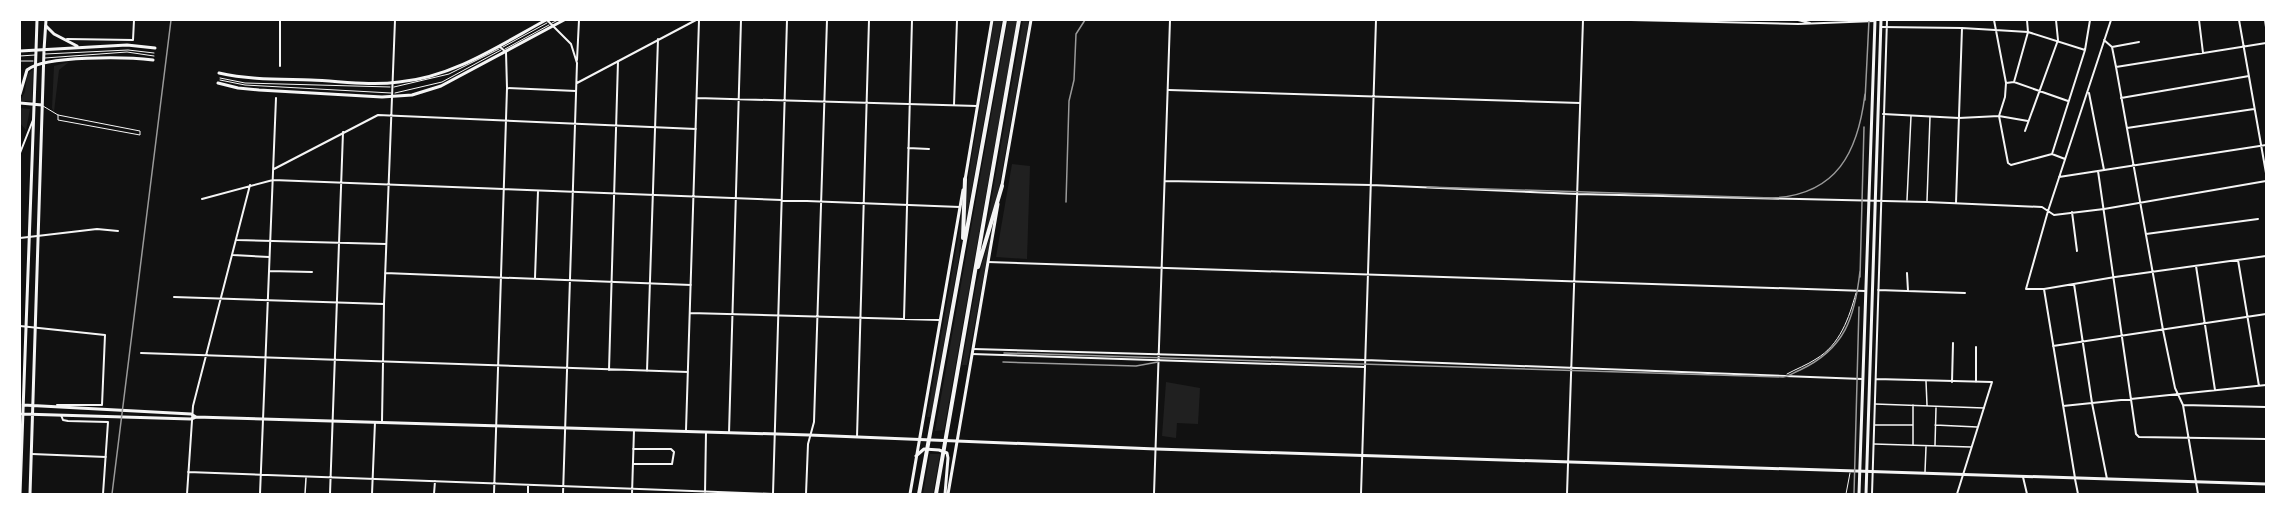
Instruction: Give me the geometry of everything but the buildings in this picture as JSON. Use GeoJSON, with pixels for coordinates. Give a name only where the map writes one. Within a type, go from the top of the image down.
{"type":"FeatureCollection","features":[{"type":"Feature","properties":{"kind":"highway"},"geometry":{"type":"LineString","coordinates":[[919,495],[1005,20]]}},
{"type":"Feature","properties":{"kind":"highway"},"geometry":{"type":"LineString","coordinates":[[936,495],[1019,20]]}},
{"type":"Feature","properties":{"kind":"highway"},"geometry":{"type":"LineString","coordinates":[[962,254],[965,179]]}},
{"type":"Feature","properties":{"kind":"highway"},"geometry":{"type":"LineString","coordinates":[[972,285],[1002,186]]}},
{"type":"Feature","properties":{"kind":"main road"},"geometry":{"type":"LineString","coordinates":[[20,495],[21,405],[37,20]]}},
{"type":"Feature","properties":{"kind":"main road"},"geometry":{"type":"LineString","coordinates":[[30,495],[46,20]]}},
{"type":"Feature","properties":{"kind":"main road"},"geometry":{"type":"LineString","coordinates":[[219,80],[238,88],[412,95],[441,86],[549,22],[564,20]]}},
{"type":"Feature","properties":{"kind":"main road"},"geometry":{"type":"LineString","coordinates":[[909,495],[992,20]]}},
{"type":"Feature","properties":{"kind":"main road"},"geometry":{"type":"LineString","coordinates":[[946,495],[1030,20]]}},
{"type":"Feature","properties":{"kind":"main road"},"geometry":{"type":"LineString","coordinates":[[1859,495],[1875,20]]}},
{"type":"Feature","properties":{"kind":"main road"},"geometry":{"type":"LineString","coordinates":[[1866,495],[1881,20]]}},
{"type":"Feature","properties":{"kind":"main road"},"geometry":{"type":"LineString","coordinates":[[219,73],[255,78],[393,85],[449,70],[502,49],[549,22]]}},
{"type":"Feature","properties":{"kind":"main road"},"geometry":{"type":"LineString","coordinates":[[46,26],[61,39],[78,47]]}},
{"type":"Feature","properties":{"kind":"main road"},"geometry":{"type":"LineString","coordinates":[[20,51],[44,54],[78,47],[127,45],[154,48]]}},
{"type":"Feature","properties":{"kind":"main road"},"geometry":{"type":"LineString","coordinates":[[20,94],[27,70],[35,63],[154,56]]}},
{"type":"Feature","properties":{"kind":"main road"},"geometry":{"type":"LineString","coordinates":[[20,103],[42,105]]}},
{"type":"Feature","properties":{"kind":"main road"},"geometry":{"type":"LineString","coordinates":[[21,405],[196,417],[810,435],[1156,449],[2266,484]]}},
{"type":"Feature","properties":{"kind":"main road"},"geometry":{"type":"LineString","coordinates":[[21,414],[191,416]]}},
{"type":"Feature","properties":{"kind":"main road"},"geometry":{"type":"LineString","coordinates":[[915,457],[924,450],[939,450],[947,453],[946,495]]}},
{"type":"Feature","properties":{"kind":"street"},"geometry":{"type":"LineString","coordinates":[[61,39],[133,40],[134,20]]}},
{"type":"Feature","properties":{"kind":"street"},"geometry":{"type":"LineString","coordinates":[[280,20],[280,66]]}},
{"type":"Feature","properties":{"kind":"street"},"geometry":{"type":"LineString","coordinates":[[382,423],[382,362],[395,20]]}},
{"type":"Feature","properties":{"kind":"street"},"geometry":{"type":"LineString","coordinates":[[563,495],[579,20]]}},
{"type":"Feature","properties":{"kind":"street"},"geometry":{"type":"LineString","coordinates":[[577,83],[698,20],[686,432]]}},
{"type":"Feature","properties":{"kind":"street"},"geometry":{"type":"LineString","coordinates":[[729,433],[741,20]]}},
{"type":"Feature","properties":{"kind":"street"},"geometry":{"type":"LineString","coordinates":[[188,472],[773,494],[787,20]]}},
{"type":"Feature","properties":{"kind":"street"},"geometry":{"type":"LineString","coordinates":[[806,495],[813,422],[818,316],[827,20]]}},
{"type":"Feature","properties":{"kind":"street"},"geometry":{"type":"LineString","coordinates":[[857,437],[869,20]]}},
{"type":"Feature","properties":{"kind":"street"},"geometry":{"type":"LineString","coordinates":[[904,319],[912,20]]}},
{"type":"Feature","properties":{"kind":"street"},"geometry":{"type":"LineString","coordinates":[[954,105],[957,20]]}},
{"type":"Feature","properties":{"kind":"street"},"geometry":{"type":"LineString","coordinates":[[1154,495],[1170,20]]}},
{"type":"Feature","properties":{"kind":"street"},"geometry":{"type":"LineString","coordinates":[[1361,495],[1376,20]]}},
{"type":"Feature","properties":{"kind":"street"},"geometry":{"type":"LineString","coordinates":[[1567,495],[1582,20]]}},
{"type":"Feature","properties":{"kind":"street"},"geometry":{"type":"LineString","coordinates":[[1631,20],[1798,24],[1875,20]]}},
{"type":"Feature","properties":{"kind":"street"},"geometry":{"type":"LineString","coordinates":[[1798,20],[1812,24]]}},
{"type":"Feature","properties":{"kind":"street"},"geometry":{"type":"LineString","coordinates":[[1872,495],[1887,20]]}},
{"type":"Feature","properties":{"kind":"street"},"geometry":{"type":"LineString","coordinates":[[1994,20],[2006,83],[2000,116],[2009,165],[2052,154],[2065,159]]}},
{"type":"Feature","properties":{"kind":"street"},"geometry":{"type":"LineString","coordinates":[[2014,82],[2028,32],[2027,20]]}},
{"type":"Feature","properties":{"kind":"street"},"geometry":{"type":"LineString","coordinates":[[2025,131],[2058,40],[2056,20]]}},
{"type":"Feature","properties":{"kind":"street"},"geometry":{"type":"LineString","coordinates":[[2052,154],[2085,50],[2090,20]]}},
{"type":"Feature","properties":{"kind":"street"},"geometry":{"type":"LineString","coordinates":[[2110,20],[2048,211],[2026,290],[2266,256]]}},
{"type":"Feature","properties":{"kind":"street"},"geometry":{"type":"LineString","coordinates":[[2199,20],[2203,53]]}},
{"type":"Feature","properties":{"kind":"street"},"geometry":{"type":"LineString","coordinates":[[2239,20],[2266,173]]}},
{"type":"Feature","properties":{"kind":"street"},"geometry":{"type":"LineString","coordinates":[[2265,20],[2266,27]]}},
{"type":"Feature","properties":{"kind":"street"},"geometry":{"type":"LineString","coordinates":[[549,22],[571,44],[577,63]]}},
{"type":"Feature","properties":{"kind":"street"},"geometry":{"type":"LineString","coordinates":[[1881,27],[1995,29],[2028,32],[2085,50]]}},
{"type":"Feature","properties":{"kind":"street"},"geometry":{"type":"LineString","coordinates":[[1956,202],[1962,28]]}},
{"type":"Feature","properties":{"kind":"street"},"geometry":{"type":"LineString","coordinates":[[647,371],[658,39]]}},
{"type":"Feature","properties":{"kind":"street"},"geometry":{"type":"LineString","coordinates":[[2104,40],[2112,47],[2163,330],[2175,388],[2183,405],[2198,495]]}},
{"type":"Feature","properties":{"kind":"street"},"geometry":{"type":"LineString","coordinates":[[2112,47],[2139,42]]}},
{"type":"Feature","properties":{"kind":"street"},"geometry":{"type":"LineString","coordinates":[[2116,67],[2266,43]]}},
{"type":"Feature","properties":{"kind":"street"},"geometry":{"type":"LineString","coordinates":[[494,495],[507,88],[502,49]]}},
{"type":"Feature","properties":{"kind":"street"},"geometry":{"type":"LineString","coordinates":[[609,370],[618,61]]}},
{"type":"Feature","properties":{"kind":"street"},"geometry":{"type":"LineString","coordinates":[[2121,98],[2248,76]]}},
{"type":"Feature","properties":{"kind":"street"},"geometry":{"type":"LineString","coordinates":[[2006,83],[2014,82],[2068,101]]}},
{"type":"Feature","properties":{"kind":"street"},"geometry":{"type":"LineString","coordinates":[[507,88],[576,91]]}},
{"type":"Feature","properties":{"kind":"street"},"geometry":{"type":"LineString","coordinates":[[1168,90],[1580,103]]}},
{"type":"Feature","properties":{"kind":"street"},"geometry":{"type":"LineString","coordinates":[[2088,90],[2104,170]]}},
{"type":"Feature","properties":{"kind":"street"},"geometry":{"type":"LineString","coordinates":[[260,495],[276,98]]}},
{"type":"Feature","properties":{"kind":"street"},"geometry":{"type":"LineString","coordinates":[[697,98],[977,106]]}},
{"type":"Feature","properties":{"kind":"street"},"geometry":{"type":"LineString","coordinates":[[2127,128],[2254,109]]}},
{"type":"Feature","properties":{"kind":"street"},"geometry":{"type":"LineString","coordinates":[[1883,114],[1959,118],[2000,116],[2028,121]]}},
{"type":"Feature","properties":{"kind":"street"},"geometry":{"type":"LineString","coordinates":[[274,169],[378,115],[696,129]]}},
{"type":"Feature","properties":{"kind":"street"},"geometry":{"type":"LineString","coordinates":[[1907,201],[1911,116]]}},
{"type":"Feature","properties":{"kind":"street"},"geometry":{"type":"LineString","coordinates":[[1927,202],[1929,117]]}},
{"type":"Feature","properties":{"kind":"street"},"geometry":{"type":"LineString","coordinates":[[20,153],[33,120]]}},
{"type":"Feature","properties":{"kind":"street"},"geometry":{"type":"LineString","coordinates":[[330,495],[343,132]]}},
{"type":"Feature","properties":{"kind":"street"},"geometry":{"type":"LineString","coordinates":[[2059,177],[2266,145]]}},
{"type":"Feature","properties":{"kind":"street"},"geometry":{"type":"LineString","coordinates":[[908,148],[929,149]]}},
{"type":"Feature","properties":{"kind":"street"},"geometry":{"type":"LineString","coordinates":[[2098,171],[2137,435],[2266,440]]}},
{"type":"Feature","properties":{"kind":"street"},"geometry":{"type":"LineString","coordinates":[[202,199],[273,180],[504,191],[960,207]]}},
{"type":"Feature","properties":{"kind":"street"},"geometry":{"type":"LineString","coordinates":[[1165,181],[1371,185],[1577,194],[1956,202],[2042,207],[2054,215],[2104,209],[2266,181]]}},
{"type":"Feature","properties":{"kind":"street"},"geometry":{"type":"LineString","coordinates":[[187,495],[191,416],[250,185]]}},
{"type":"Feature","properties":{"kind":"street"},"geometry":{"type":"LineString","coordinates":[[535,279],[538,191]]}},
{"type":"Feature","properties":{"kind":"street"},"geometry":{"type":"LineString","coordinates":[[2072,212],[2078,251]]}},
{"type":"Feature","properties":{"kind":"street"},"geometry":{"type":"LineString","coordinates":[[2146,234],[2258,219]]}},
{"type":"Feature","properties":{"kind":"street"},"geometry":{"type":"LineString","coordinates":[[20,238],[97,229],[118,231]]}},
{"type":"Feature","properties":{"kind":"street"},"geometry":{"type":"LineString","coordinates":[[237,240],[386,244]]}},
{"type":"Feature","properties":{"kind":"street"},"geometry":{"type":"LineString","coordinates":[[233,255],[269,257]]}},
{"type":"Feature","properties":{"kind":"street"},"geometry":{"type":"LineString","coordinates":[[2238,260],[2259,386]]}},
{"type":"Feature","properties":{"kind":"street"},"geometry":{"type":"LineString","coordinates":[[988,262],[1865,291]]}},
{"type":"Feature","properties":{"kind":"street"},"geometry":{"type":"LineString","coordinates":[[2196,266],[2215,390]]}},
{"type":"Feature","properties":{"kind":"street"},"geometry":{"type":"LineString","coordinates":[[269,271],[312,273]]}},
{"type":"Feature","properties":{"kind":"street"},"geometry":{"type":"LineString","coordinates":[[385,273],[691,285]]}},
{"type":"Feature","properties":{"kind":"street"},"geometry":{"type":"LineString","coordinates":[[1907,273],[1908,291]]}},
{"type":"Feature","properties":{"kind":"street"},"geometry":{"type":"LineString","coordinates":[[2074,284],[2092,403],[2107,479]]}},
{"type":"Feature","properties":{"kind":"street"},"geometry":{"type":"LineString","coordinates":[[2044,289],[2078,495]]}},
{"type":"Feature","properties":{"kind":"street"},"geometry":{"type":"LineString","coordinates":[[1878,290],[1965,293]]}},
{"type":"Feature","properties":{"kind":"street"},"geometry":{"type":"LineString","coordinates":[[174,297],[384,304]]}},
{"type":"Feature","properties":{"kind":"street"},"geometry":{"type":"LineString","coordinates":[[690,313],[940,320]]}},
{"type":"Feature","properties":{"kind":"street"},"geometry":{"type":"LineString","coordinates":[[2053,346],[2266,314]]}},
{"type":"Feature","properties":{"kind":"street"},"geometry":{"type":"LineString","coordinates":[[20,326],[105,335],[102,405],[60,404],[56,407]]}},
{"type":"Feature","properties":{"kind":"street"},"geometry":{"type":"LineString","coordinates":[[1952,381],[1953,343]]}},
{"type":"Feature","properties":{"kind":"street"},"geometry":{"type":"LineString","coordinates":[[1976,382],[1977,347]]}},
{"type":"Feature","properties":{"kind":"street"},"geometry":{"type":"LineString","coordinates":[[972,352],[1160,354],[1365,360],[1862,379]]}},
{"type":"Feature","properties":{"kind":"street"},"geometry":{"type":"LineString","coordinates":[[972,352],[1365,367]]}},
{"type":"Feature","properties":{"kind":"street"},"geometry":{"type":"LineString","coordinates":[[141,354],[688,372]]}},
{"type":"Feature","properties":{"kind":"street"},"geometry":{"type":"LineString","coordinates":[[1875,379],[1992,382],[1957,495]]}},
{"type":"Feature","properties":{"kind":"street"},"geometry":{"type":"LineString","coordinates":[[1926,381],[1927,406]]}},
{"type":"Feature","properties":{"kind":"street"},"geometry":{"type":"LineString","coordinates":[[2063,406],[2266,385]]}},
{"type":"Feature","properties":{"kind":"street"},"geometry":{"type":"LineString","coordinates":[[1874,404],[1984,408]]}},
{"type":"Feature","properties":{"kind":"street"},"geometry":{"type":"LineString","coordinates":[[1912,445],[1913,405]]}},
{"type":"Feature","properties":{"kind":"street"},"geometry":{"type":"LineString","coordinates":[[2183,405],[2266,407]]}},
{"type":"Feature","properties":{"kind":"street"},"geometry":{"type":"LineString","coordinates":[[1935,446],[1936,406]]}},
{"type":"Feature","properties":{"kind":"street"},"geometry":{"type":"LineString","coordinates":[[61,416],[66,421],[108,422],[103,495]]}},
{"type":"Feature","properties":{"kind":"street"},"geometry":{"type":"LineString","coordinates":[[372,495],[375,422]]}},
{"type":"Feature","properties":{"kind":"street"},"geometry":{"type":"LineString","coordinates":[[1874,425],[1913,425]]}},
{"type":"Feature","properties":{"kind":"street"},"geometry":{"type":"LineString","coordinates":[[1935,425],[1978,427]]}},
{"type":"Feature","properties":{"kind":"street"},"geometry":{"type":"LineString","coordinates":[[632,495],[634,430]]}},
{"type":"Feature","properties":{"kind":"street"},"geometry":{"type":"LineString","coordinates":[[705,493],[706,432]]}},
{"type":"Feature","properties":{"kind":"street"},"geometry":{"type":"LineString","coordinates":[[1873,444],[1972,447]]}},
{"type":"Feature","properties":{"kind":"street"},"geometry":{"type":"LineString","coordinates":[[1925,473],[1926,446]]}},
{"type":"Feature","properties":{"kind":"street"},"geometry":{"type":"LineString","coordinates":[[633,449],[671,449],[674,452],[672,464],[633,464]]}},
{"type":"Feature","properties":{"kind":"street"},"geometry":{"type":"LineString","coordinates":[[32,454],[106,457]]}},
{"type":"Feature","properties":{"kind":"street"},"geometry":{"type":"LineString","coordinates":[[305,495],[306,477]]}},
{"type":"Feature","properties":{"kind":"street"},"geometry":{"type":"LineString","coordinates":[[2024,477],[2027,495]]}},
{"type":"Feature","properties":{"kind":"street"},"geometry":{"type":"LineString","coordinates":[[434,495],[435,481]]}},
{"type":"Feature","properties":{"kind":"street"},"geometry":{"type":"LineString","coordinates":[[528,485],[528,495]]}},
{"type":"Feature","properties":{"kind":"lane"},"geometry":{"type":"LineString","coordinates":[[549,22],[554,20]]}},
{"type":"Feature","properties":{"kind":"lane"},"geometry":{"type":"LineString","coordinates":[[549,22],[558,20]]}},
{"type":"Feature","properties":{"kind":"lane"},"geometry":{"type":"LineString","coordinates":[[1798,24],[1804,20]]}},
{"type":"Feature","properties":{"kind":"lane"},"geometry":{"type":"LineString","coordinates":[[393,95],[442,82],[502,49]]}},
{"type":"Feature","properties":{"kind":"lane"},"geometry":{"type":"LineString","coordinates":[[20,61],[35,63],[44,54],[128,50],[154,56]]}},
{"type":"Feature","properties":{"kind":"lane"},"geometry":{"type":"LineString","coordinates":[[44,54],[128,52],[154,56]]}},
{"type":"Feature","properties":{"kind":"lane"},"geometry":{"type":"LineString","coordinates":[[20,56],[36,53]]}},
{"type":"Feature","properties":{"kind":"lane"},"geometry":{"type":"LineString","coordinates":[[219,80],[245,83],[393,85]]}},
{"type":"Feature","properties":{"kind":"lane"},"geometry":{"type":"LineString","coordinates":[[42,105],[58,115],[140,131],[140,135],[58,120],[58,115]]}},
{"type":"Feature","properties":{"kind":"lane"},"geometry":{"type":"LineString","coordinates":[[1785,376],[1818,358],[1832,346],[1849,320],[1857,291]]}},
{"type":"Feature","properties":{"kind":"lane"},"geometry":{"type":"LineString","coordinates":[[1846,495],[1850,471]]}},
{"type":"Feature","properties":{"kind":"shaded area"},"geometry":{"type":"Polygon","coordinates":[[[994,20],[1002,20],[965,226],[968,180],[994,20]]]}},
{"type":"Feature","properties":{"kind":"shaded area"},"geometry":{"type":"Polygon","coordinates":[[[1008,20],[1017,20],[944,430],[935,431],[1008,20]]]}},
{"type":"Feature","properties":{"kind":"shaded area"},"geometry":{"type":"Polygon","coordinates":[[[1023,20],[1029,20],[999,188],[985,236],[1023,20]]]}},
{"type":"Feature","properties":{"kind":"shaded area"},"geometry":{"type":"Polygon","coordinates":[[[69,62],[59,70],[54,112],[52,108],[54,66],[69,62]]]}},
{"type":"Feature","properties":{"kind":"shaded area"},"geometry":{"type":"Polygon","coordinates":[[[33,69],[32,101],[20,101],[25,92],[27,75],[33,69]]]}},
{"type":"Feature","properties":{"kind":"shaded area"},"geometry":{"type":"Polygon","coordinates":[[[20,108],[30,109],[26,130],[20,123],[20,108]]]}},
{"type":"Feature","properties":{"kind":"shaded area"},"geometry":{"type":"Polygon","coordinates":[[[1012,164],[1030,166],[1027,259],[996,257],[1012,164]]]}},
{"type":"Feature","properties":{"kind":"shaded area"},"geometry":{"type":"Polygon","coordinates":[[[962,215],[959,257],[931,417],[927,417],[962,215]]]}},
{"type":"Feature","properties":{"kind":"shaded area"},"geometry":{"type":"Polygon","coordinates":[[[993,226],[967,365],[962,365],[976,285],[993,226]]]}},
{"type":"Feature","properties":{"kind":"shaded area"},"geometry":{"type":"Polygon","coordinates":[[[1166,382],[1200,388],[1198,424],[1177,423],[1176,438],[1162,436],[1166,382]]]}},
{"type":"Feature","properties":{"kind":"shaded area"},"geometry":{"type":"Polygon","coordinates":[[[930,454],[940,454],[933,494],[923,494],[930,454]]]}},
{"type":"Feature","properties":{"kind":"railway"},"geometry":{"type":"LineString","coordinates":[[112,494],[171,20]]}},
{"type":"Feature","properties":{"kind":"railway"},"geometry":{"type":"LineString","coordinates":[[1066,202],[1069,101],[1074,80],[1076,34],[1085,20]]}},
{"type":"Feature","properties":{"kind":"railway"},"geometry":{"type":"LineString","coordinates":[[1727,20],[1791,20]]}},
{"type":"Feature","properties":{"kind":"railway"},"geometry":{"type":"LineString","coordinates":[[1865,100],[1869,20]]}},
{"type":"Feature","properties":{"kind":"railway"},"geometry":{"type":"LineString","coordinates":[[1427,187],[1772,198],[1794,195],[1813,189],[1840,167],[1850,152],[1857,134],[1865,94]]}},
{"type":"Feature","properties":{"kind":"railway"},"geometry":{"type":"LineString","coordinates":[[1860,277],[1864,127]]}},
{"type":"Feature","properties":{"kind":"railway"},"geometry":{"type":"LineString","coordinates":[[1004,353],[1783,377],[1815,362],[1837,342],[1851,317],[1860,271]]}},
{"type":"Feature","properties":{"kind":"railway"},"geometry":{"type":"LineString","coordinates":[[1854,494],[1859,307]]}},
{"type":"Feature","properties":{"kind":"railway"},"geometry":{"type":"LineString","coordinates":[[1003,362],[1136,366],[1158,362]]}}]}
